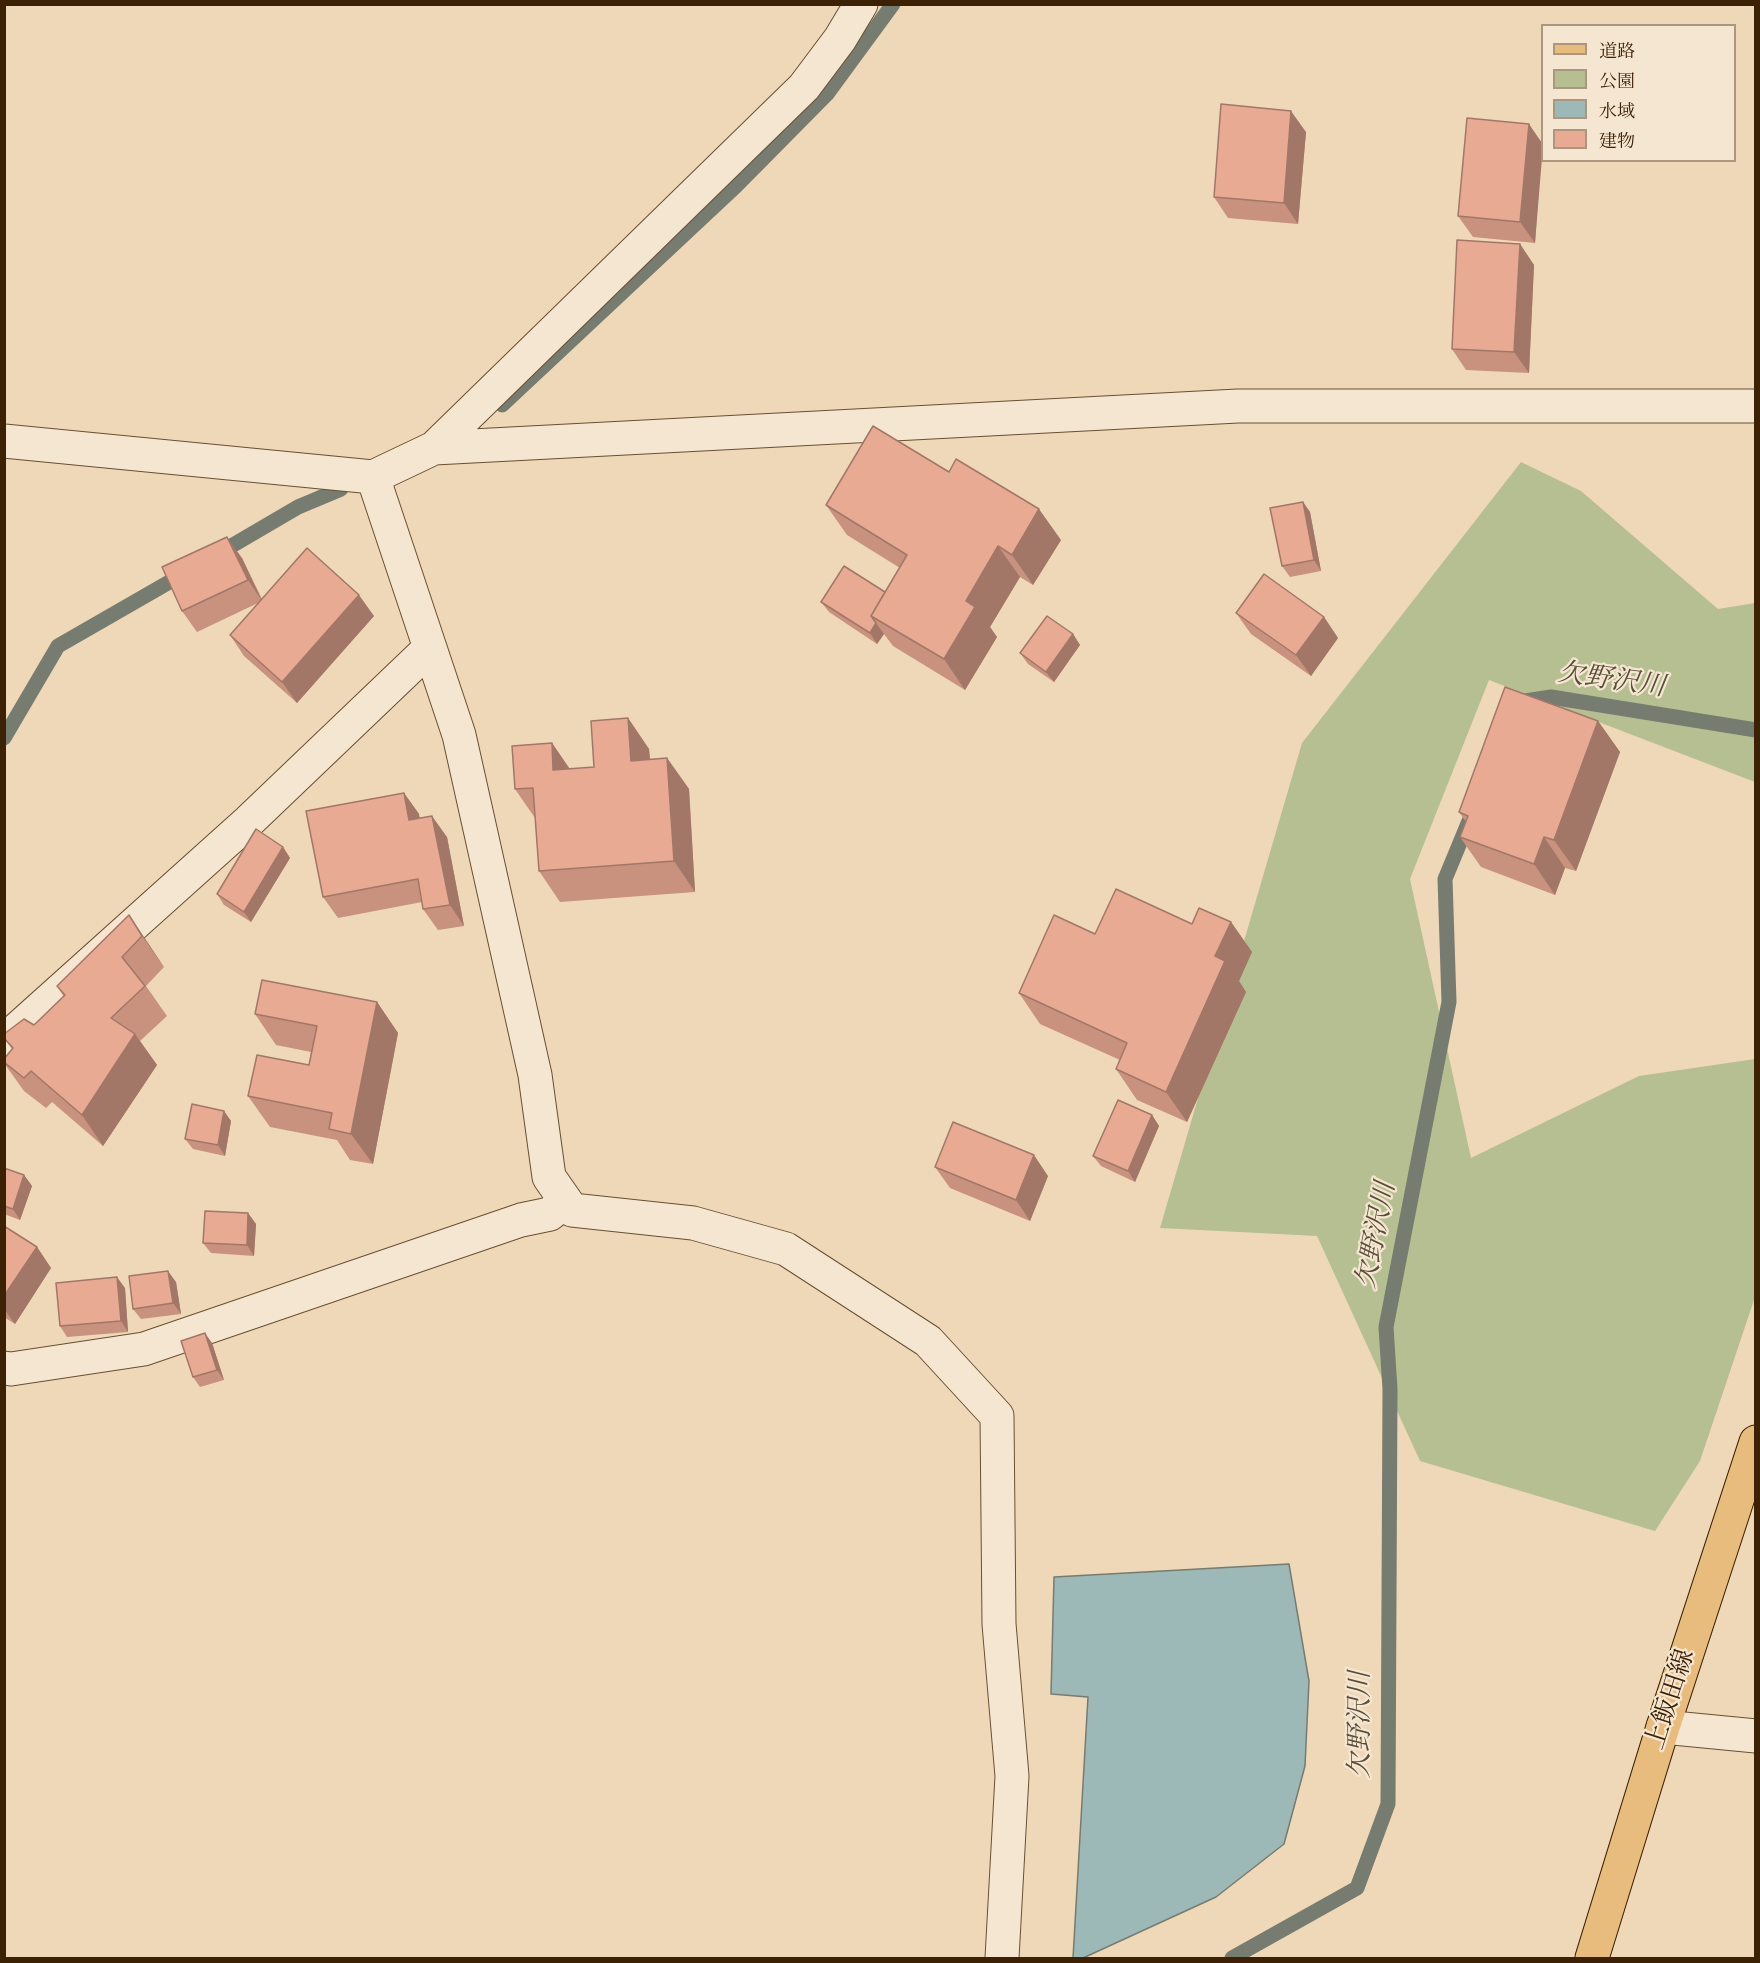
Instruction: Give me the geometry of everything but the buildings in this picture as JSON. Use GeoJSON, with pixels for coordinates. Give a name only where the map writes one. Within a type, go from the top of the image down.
{"type":"FeatureCollection","features":[{"type":"Feature","properties":{"kind":"main road","name":"上飯田線"},"geometry":{"type":"LineString","coordinates":[[1592,1959],[1663,1727],[1755,1442]]}},
{"type":"Feature","properties":{"kind":"street"},"geometry":{"type":"LineString","coordinates":[[4,441],[373,477],[434,448],[804,87],[840,39],[861,4]]}},
{"type":"Feature","properties":{"kind":"street"},"geometry":{"type":"LineString","coordinates":[[434,448],[1238,406],[1755,405]]}},
{"type":"Feature","properties":{"kind":"street"},"geometry":{"type":"LineString","coordinates":[[373,477],[459,735],[535,1076],[549,1177],[572,1210],[693,1223],[786,1249],[928,1341],[997,1416],[999,1624],[1012,1776],[1002,1959]]}},
{"type":"Feature","properties":{"kind":"street"},"geometry":{"type":"LineString","coordinates":[[4,1041],[249,821],[430,648]]}},
{"type":"Feature","properties":{"kind":"street"},"geometry":{"type":"LineString","coordinates":[[4,1368],[11,1369],[144,1349],[498,1227],[550,1214],[565,1200]]}},
{"type":"Feature","properties":{"kind":"street"},"geometry":{"type":"LineString","coordinates":[[1663,1727],[1755,1736]]}},
{"type":"Feature","properties":{"kind":"green space"},"geometry":{"type":"Polygon","coordinates":[[[1521,462],[1581,491],[1718,609],[1755,603],[1755,782],[1489,680],[1410,879],[1471,1158],[1639,1076],[1755,1059],[1755,1297],[1700,1461],[1655,1531],[1420,1461],[1317,1236],[1160,1228],[1302,743],[1521,462]]]}},
{"type":"Feature","properties":{"kind":"water"},"geometry":{"type":"Polygon","coordinates":[[[1289,1564],[1309,1681],[1305,1766],[1284,1844],[1216,1897],[1083,1958],[1073,1958],[1088,1697],[1051,1694],[1054,1577],[1289,1564]]]}},
{"type":"Feature","properties":{"kind":"waterway"},"geometry":{"type":"LineString","coordinates":[[502,405],[736,186],[827,94],[893,4]]}},
{"type":"Feature","properties":{"kind":"waterway"},"geometry":{"type":"LineString","coordinates":[[216,555],[298,507],[341,489]]}},
{"type":"Feature","properties":{"kind":"waterway"},"geometry":{"type":"LineString","coordinates":[[4,738],[58,646],[185,573]]}},
{"type":"Feature","properties":{"kind":"waterway","name":"欠野沢川"},"geometry":{"type":"LineString","coordinates":[[1519,702],[1551,697],[1756,730]]}},
{"type":"Feature","properties":{"kind":"waterway","name":"欠野沢川"},"geometry":{"type":"LineString","coordinates":[[1232,1958],[1357,1888],[1388,1804],[1390,1389],[1386,1327],[1449,1002],[1445,879],[1469,821]]}}]}
